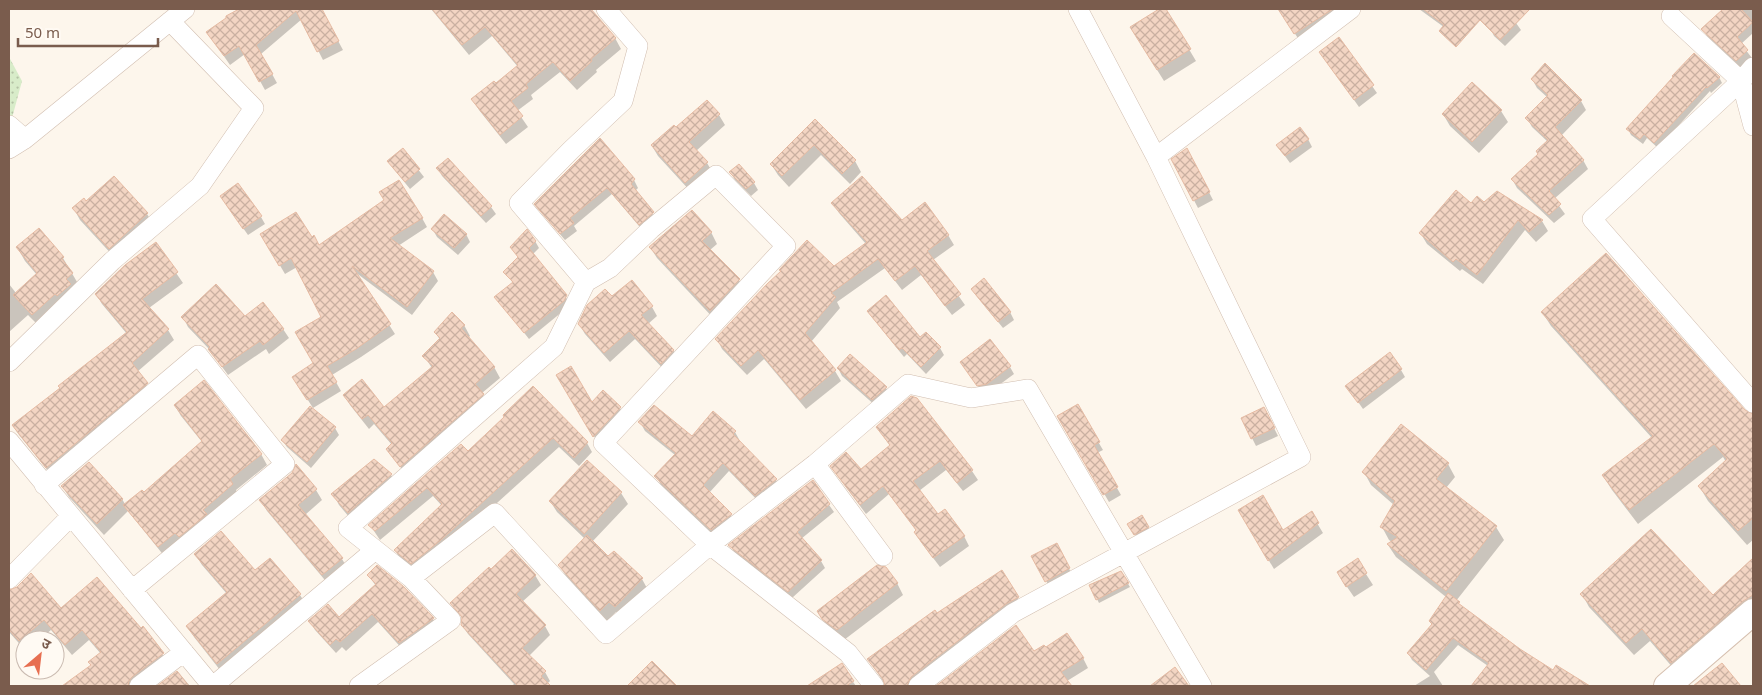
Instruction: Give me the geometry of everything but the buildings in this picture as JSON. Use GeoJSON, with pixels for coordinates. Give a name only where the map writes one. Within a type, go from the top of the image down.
{"type":"FeatureCollection","features":[{"type":"Feature","properties":{"kind":"street"},"geometry":{"type":"LineString","coordinates":[[9,149],[25,139],[185,9]]}},
{"type":"Feature","properties":{"kind":"street"},"geometry":{"type":"LineString","coordinates":[[586,282],[519,203],[623,101],[638,46],[606,9]]}},
{"type":"Feature","properties":{"kind":"street"},"geometry":{"type":"LineString","coordinates":[[918,686],[1013,612],[1301,457],[1156,157],[1078,9]]}},
{"type":"Feature","properties":{"kind":"street"},"geometry":{"type":"LineString","coordinates":[[1156,157],[1351,9]]}},
{"type":"Feature","properties":{"kind":"street"},"geometry":{"type":"LineString","coordinates":[[1671,16],[1747,74],[1753,126]]}},
{"type":"Feature","properties":{"kind":"street"},"geometry":{"type":"LineString","coordinates":[[9,362],[112,261],[200,186],[254,108],[170,21]]}},
{"type":"Feature","properties":{"kind":"street"},"geometry":{"type":"LineString","coordinates":[[1747,74],[1592,219],[1753,403]]}},
{"type":"Feature","properties":{"kind":"street"},"geometry":{"type":"LineString","coordinates":[[9,125],[25,139]]}},
{"type":"Feature","properties":{"kind":"street"},"geometry":{"type":"LineString","coordinates":[[359,686],[451,620],[411,578],[348,528],[554,347],[586,282],[610,268],[651,229],[716,175],[786,246],[603,443],[710,545],[848,653],[874,686]]}},
{"type":"Feature","properties":{"kind":"street"},"geometry":{"type":"LineString","coordinates":[[44,485],[198,355],[285,464],[132,590]]}},
{"type":"Feature","properties":{"kind":"street"},"geometry":{"type":"LineString","coordinates":[[411,578],[495,513],[606,634],[710,545],[816,464],[908,384],[971,398],[1028,389],[1202,686]]}},
{"type":"Feature","properties":{"kind":"street"},"geometry":{"type":"LineString","coordinates":[[9,441],[213,686],[375,550]]}},
{"type":"Feature","properties":{"kind":"street"},"geometry":{"type":"LineString","coordinates":[[816,464],[883,556]]}},
{"type":"Feature","properties":{"kind":"street"},"geometry":{"type":"LineString","coordinates":[[9,579],[71,516]]}},
{"type":"Feature","properties":{"kind":"street"},"geometry":{"type":"LineString","coordinates":[[1667,686],[1753,612]]}},
{"type":"Feature","properties":{"kind":"street"},"geometry":{"type":"LineString","coordinates":[[139,686],[184,652]]}},
{"type":"Feature","properties":{"kind":"green space"},"geometry":{"type":"Polygon","coordinates":[[[9,57],[22,81],[12,118],[9,115],[9,57]]]}}]}
